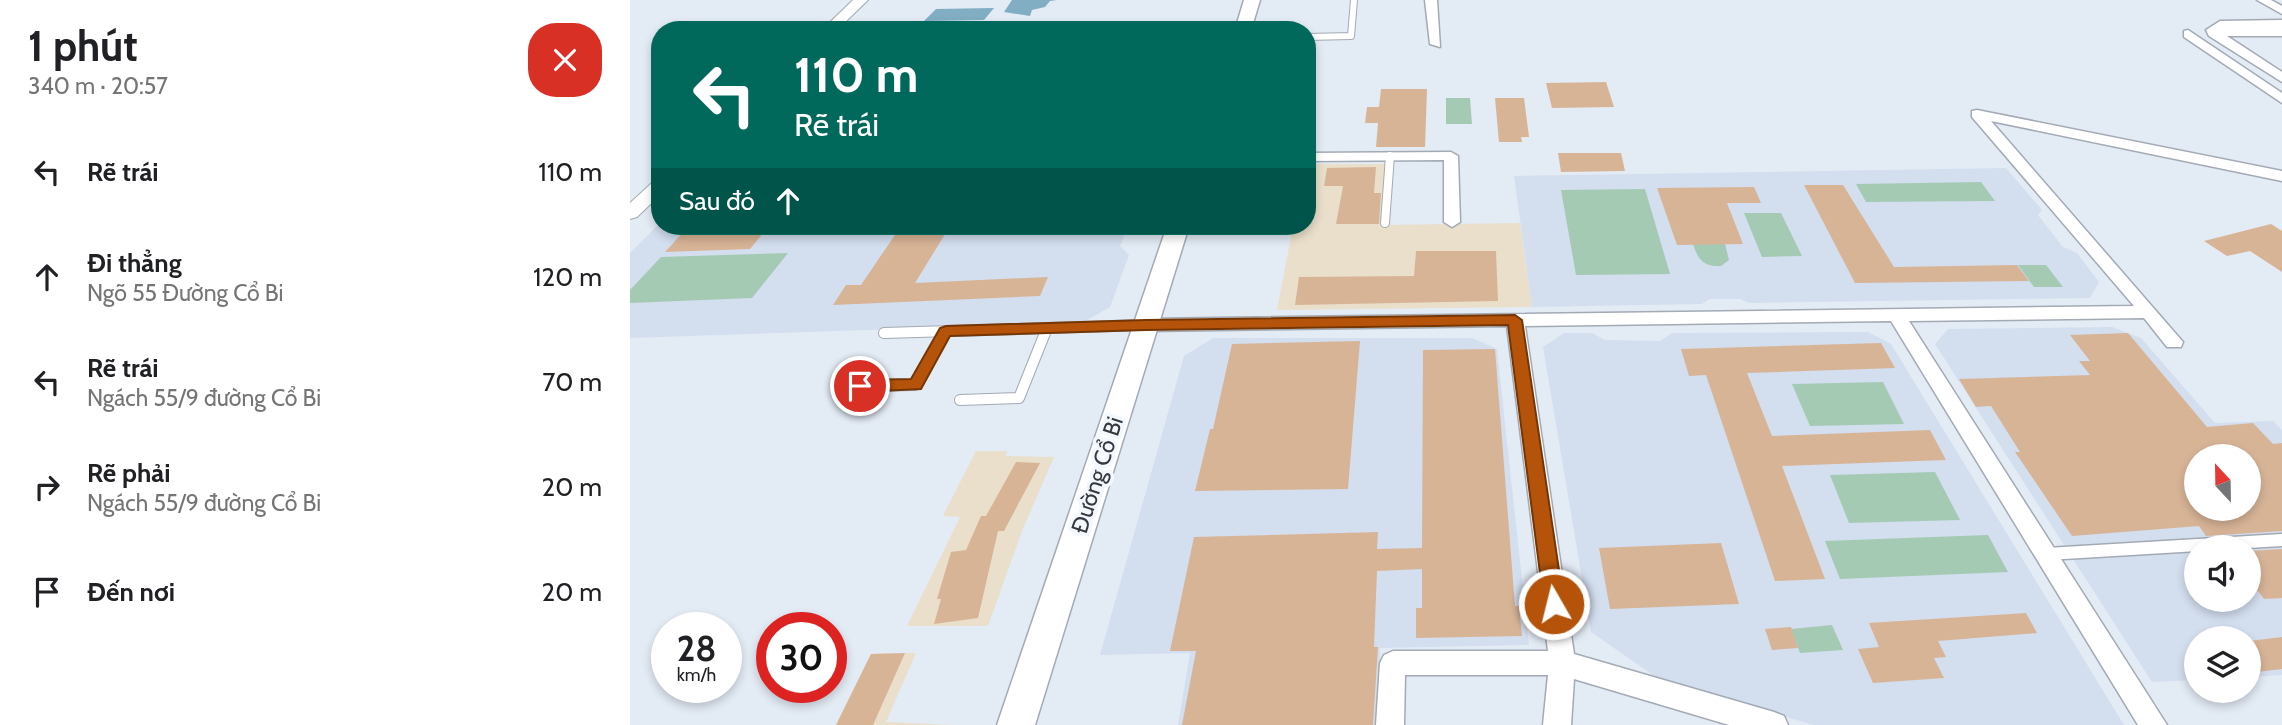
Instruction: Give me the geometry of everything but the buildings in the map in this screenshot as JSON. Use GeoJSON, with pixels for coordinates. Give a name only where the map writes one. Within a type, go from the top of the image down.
{"type":"FeatureCollection","features":[{"type":"Feature","properties":{"kind":"main road"},"geometry":{"type":"LineString","coordinates":[[1246,21],[1252,0]]}},
{"type":"Feature","properties":{"kind":"main road","name":"Đường Cổ Bi"},"geometry":{"type":"LineString","coordinates":[[1016,725],[1175,235]]}},
{"type":"Feature","properties":{"kind":"street"},"geometry":{"type":"LineString","coordinates":[[839,21],[861,0]]}},
{"type":"Feature","properties":{"kind":"street"},"geometry":{"type":"LineString","coordinates":[[1431,0],[1436,44]]}},
{"type":"Feature","properties":{"kind":"street"},"geometry":{"type":"LineString","coordinates":[[2263,0],[2282,11]]}},
{"type":"Feature","properties":{"kind":"street"},"geometry":{"type":"LineString","coordinates":[[2276,0],[2282,4]]}},
{"type":"Feature","properties":{"kind":"street"},"geometry":{"type":"LineString","coordinates":[[2282,24],[2214,27],[2215,33],[2282,79]]}},
{"type":"Feature","properties":{"kind":"street"},"geometry":{"type":"LineString","coordinates":[[2282,32],[2188,34],[2282,99]]}},
{"type":"Feature","properties":{"kind":"street"},"geometry":{"type":"LineString","coordinates":[[2257,81],[2282,79]]}},
{"type":"Feature","properties":{"kind":"street"},"geometry":{"type":"LineString","coordinates":[[2174,342],[1977,114],[2282,176]]}},
{"type":"Feature","properties":{"kind":"street"},"geometry":{"type":"LineString","coordinates":[[1316,157],[1451,156],[1452,222]]}},
{"type":"Feature","properties":{"kind":"street"},"geometry":{"type":"LineString","coordinates":[[630,213],[651,193]]}},
{"type":"Feature","properties":{"kind":"street"},"geometry":{"type":"LineString","coordinates":[[1146,325],[2149,312]]}},
{"type":"Feature","properties":{"kind":"street"},"geometry":{"type":"LineString","coordinates":[[1896,316],[2153,725]]}},
{"type":"Feature","properties":{"kind":"street"},"geometry":{"type":"LineString","coordinates":[[1515,320],[1563,663],[1557,725]]}},
{"type":"Feature","properties":{"kind":"street"},"geometry":{"type":"LineString","coordinates":[[1390,725],[1393,663],[1563,663],[1774,725]]}},
{"type":"Feature","properties":{"kind":"lane"},"geometry":{"type":"LineString","coordinates":[[1316,37],[1351,36],[1354,0]]}},
{"type":"Feature","properties":{"kind":"lane"},"geometry":{"type":"LineString","coordinates":[[1385,223],[1390,156]]}},
{"type":"Feature","properties":{"kind":"lane"},"geometry":{"type":"LineString","coordinates":[[884,333],[1146,325]]}},
{"type":"Feature","properties":{"kind":"lane"},"geometry":{"type":"LineString","coordinates":[[960,400],[1018,398],[1048,328]]}},
{"type":"Feature","properties":{"kind":"lane"},"geometry":{"type":"LineString","coordinates":[[860,386],[915,385],[946,331]]}},
{"type":"Feature","properties":{"kind":"lane"},"geometry":{"type":"LineString","coordinates":[[2046,554],[2282,540]]}},
{"type":"Feature","properties":{"kind":"shaded area"},"geometry":{"type":"Polygon","coordinates":[[[1316,164],[1386,164],[1382,225],[1520,223],[1532,307],[1277,310],[1291,235],[1316,235],[1316,164]]]}},
{"type":"Feature","properties":{"kind":"shaded area"},"geometry":{"type":"Polygon","coordinates":[[[2006,168],[2042,210],[2038,215],[2063,247],[2077,253],[2099,282],[2090,298],[1749,303],[1740,299],[1709,299],[1702,304],[1532,307],[1514,176],[2006,168]]]}},
{"type":"Feature","properties":{"kind":"shaded area"},"geometry":{"type":"Polygon","coordinates":[[[651,232],[651,235],[1124,235],[1120,246],[1129,255],[1110,307],[1082,323],[630,338],[630,253],[651,232]]]}},
{"type":"Feature","properties":{"kind":"shaded area"},"geometry":{"type":"Polygon","coordinates":[[[2112,327],[2141,338],[2215,423],[2273,421],[2282,430],[2282,675],[2261,676],[2261,626],[2184,626],[2184,681],[2152,682],[1935,344],[1948,329],[2112,327]]]}},
{"type":"Feature","properties":{"kind":"shaded area"},"geometry":{"type":"Polygon","coordinates":[[[1868,332],[1891,344],[2124,725],[1814,725],[1660,680],[1591,632],[1543,347],[1564,333],[1592,333],[1605,340],[1660,341],[1672,333],[1868,332]]]}},
{"type":"Feature","properties":{"kind":"shaded area"},"geometry":{"type":"Polygon","coordinates":[[[1213,338],[1472,338],[1497,349],[1529,645],[1380,648],[1378,725],[1178,725],[1190,653],[1100,655],[1184,356],[1213,338]]]}},
{"type":"Feature","properties":{"kind":"shaded area"},"geometry":{"type":"Polygon","coordinates":[[[976,451],[1007,451],[1006,456],[1054,457],[1022,531],[988,626],[907,626],[960,517],[943,516],[976,451]]]}},
{"type":"Feature","properties":{"kind":"shaded area"},"geometry":{"type":"Polygon","coordinates":[[[916,653],[886,722],[952,725],[836,725],[871,654],[916,653]]]}},
{"type":"Feature","properties":{"kind":"green space"},"geometry":{"type":"Polygon","coordinates":[[[1446,98],[1470,98],[1472,124],[1446,124],[1446,98]]]}},
{"type":"Feature","properties":{"kind":"green space"},"geometry":{"type":"Polygon","coordinates":[[[1981,182],[1995,201],[1866,202],[1856,184],[1981,182]]]}},
{"type":"Feature","properties":{"kind":"green space"},"geometry":{"type":"Polygon","coordinates":[[[1645,189],[1670,274],[1576,275],[1561,190],[1645,189]]]}},
{"type":"Feature","properties":{"kind":"green space"},"geometry":{"type":"Polygon","coordinates":[[[1744,213],[1781,213],[1802,256],[1762,257],[1744,213]]]}},
{"type":"Feature","properties":{"kind":"green space"},"geometry":{"type":"Polygon","coordinates":[[[1693,244],[1725,244],[1729,260],[1721,266],[1706,264],[1693,244]]]}},
{"type":"Feature","properties":{"kind":"green space"},"geometry":{"type":"Polygon","coordinates":[[[788,253],[752,298],[630,303],[630,290],[661,257],[788,253]]]}},
{"type":"Feature","properties":{"kind":"green space"},"geometry":{"type":"Polygon","coordinates":[[[2018,265],[2046,265],[2063,287],[2034,287],[2018,265]]]}},
{"type":"Feature","properties":{"kind":"green space"},"geometry":{"type":"Polygon","coordinates":[[[1883,382],[1904,424],[1810,426],[1792,384],[1883,382]]]}},
{"type":"Feature","properties":{"kind":"green space"},"geometry":{"type":"Polygon","coordinates":[[[1935,472],[1960,520],[1849,523],[1830,475],[1935,472]]]}},
{"type":"Feature","properties":{"kind":"green space"},"geometry":{"type":"Polygon","coordinates":[[[1988,535],[2008,572],[1840,579],[1825,541],[1988,535]]]}},
{"type":"Feature","properties":{"kind":"green space"},"geometry":{"type":"Polygon","coordinates":[[[1832,625],[1843,650],[1800,653],[1791,629],[1832,625]]]}},
{"type":"Feature","properties":{"kind":"water"},"geometry":{"type":"Polygon","coordinates":[[[1012,0],[1057,0],[1032,10],[1030,16],[1004,12],[1012,0]]]}},
{"type":"Feature","properties":{"kind":"water"},"geometry":{"type":"Polygon","coordinates":[[[994,8],[984,20],[924,21],[936,9],[994,8]]]}},
{"type":"Feature","properties":{"kind":"route"},"geometry":{"type":"LineString","coordinates":[[860,386],[915,385],[946,331],[1146,325],[1515,320],[1554,604]]}}]}
